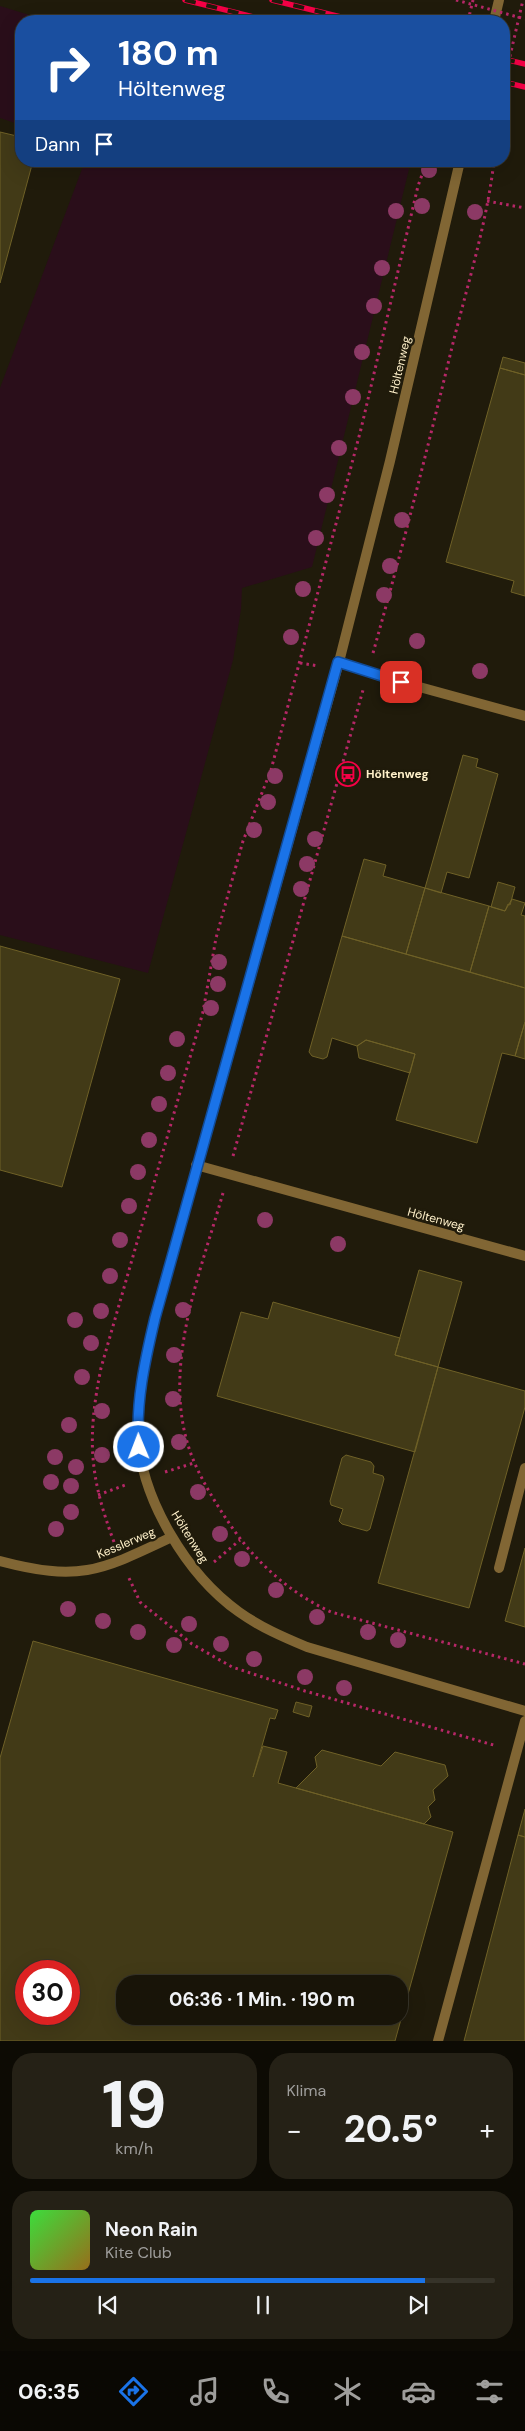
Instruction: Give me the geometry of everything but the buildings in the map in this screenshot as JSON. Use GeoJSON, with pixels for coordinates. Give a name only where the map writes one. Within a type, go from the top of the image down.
{"type":"FeatureCollection","features":[{"type":"Feature","properties":{"kind":"street"},"geometry":{"type":"LineString","coordinates":[[495,15],[499,0]]}},
{"type":"Feature","properties":{"kind":"street","name":"Höltenweg"},"geometry":{"type":"LineString","coordinates":[[459,167],[390,461],[338,662],[196,1165],[155,1318],[142,1373],[138,1434],[140,1460],[145,1478],[172,1537],[199,1575],[239,1612],[280,1636],[307,1647],[525,1711]]}},
{"type":"Feature","properties":{"kind":"street"},"geometry":{"type":"LineString","coordinates":[[338,662],[525,716]]}},
{"type":"Feature","properties":{"kind":"street","name":"Höltenweg"},"geometry":{"type":"LineString","coordinates":[[196,1165],[525,1256]]}},
{"type":"Feature","properties":{"kind":"street"},"geometry":{"type":"LineString","coordinates":[[498,1568],[525,1468]]}},
{"type":"Feature","properties":{"kind":"street","name":"Kesslerweg"},"geometry":{"type":"LineString","coordinates":[[0,1561],[36,1570],[69,1573],[89,1571],[122,1561],[172,1537]]}},
{"type":"Feature","properties":{"kind":"street"},"geometry":{"type":"LineString","coordinates":[[438,2041],[525,1721]]}},
{"type":"Feature","properties":{"kind":"path"},"geometry":{"type":"LineString","coordinates":[[456,0],[525,19]]}},
{"type":"Feature","properties":{"kind":"path"},"geometry":{"type":"LineString","coordinates":[[469,15],[473,0]]}},
{"type":"Feature","properties":{"kind":"path"},"geometry":{"type":"LineString","coordinates":[[510,56],[523,0]]}},
{"type":"Feature","properties":{"kind":"path"},"geometry":{"type":"LineString","coordinates":[[425,167],[418,186],[361,429],[274,761],[243,841],[216,938],[203,1012],[101,1368],[96,1393],[92,1450],[98,1495],[122,1561],[140,1602],[192,1644],[232,1667],[305,1691],[517,1752]]}},
{"type":"Feature","properties":{"kind":"path"},"geometry":{"type":"LineString","coordinates":[[493,167],[487,201],[418,486],[198,1280],[182,1354],[182,1411],[194,1463],[211,1496],[240,1540],[263,1566],[287,1586],[311,1603],[331,1612],[525,1664]]}},
{"type":"Feature","properties":{"kind":"path"},"geometry":{"type":"LineString","coordinates":[[487,201],[525,208]]}},
{"type":"Feature","properties":{"kind":"path"},"geometry":{"type":"LineString","coordinates":[[98,1495],[194,1463]]}},
{"type":"Feature","properties":{"kind":"path"},"geometry":{"type":"LineString","coordinates":[[199,1575],[240,1540]]}},
{"type":"Feature","properties":{"kind":"shaded area"},"geometry":{"type":"Polygon","coordinates":[[[0,6],[29,15],[15,15],[15,123],[0,118],[0,6]]]}},
{"type":"Feature","properties":{"kind":"shaded area"},"geometry":{"type":"Polygon","coordinates":[[[83,167],[410,167],[312,567],[242,588],[241,609],[233,660],[148,973],[0,935],[0,388],[83,167]]]}},
{"type":"Feature","properties":{"kind":"railway"},"geometry":{"type":"LineString","coordinates":[[185,0],[246,15]]}},
{"type":"Feature","properties":{"kind":"railway"},"geometry":{"type":"LineString","coordinates":[[272,0],[333,15]]}},
{"type":"Feature","properties":{"kind":"railway"},"geometry":{"type":"LineString","coordinates":[[510,60],[525,64]]}},
{"type":"Feature","properties":{"kind":"railway"},"geometry":{"type":"LineString","coordinates":[[510,83],[525,87]]}},
{"type":"Feature","properties":{"kind":"place","name":"Höltenweg"},"geometry":{"type":"Point","coordinates":[348,774]}},
{"type":"Feature","properties":{"kind":"route"},"geometry":{"type":"LineString","coordinates":[[139,1447],[138,1434],[142,1373],[155,1318],[196,1165],[338,662],[401,682]]}}]}
